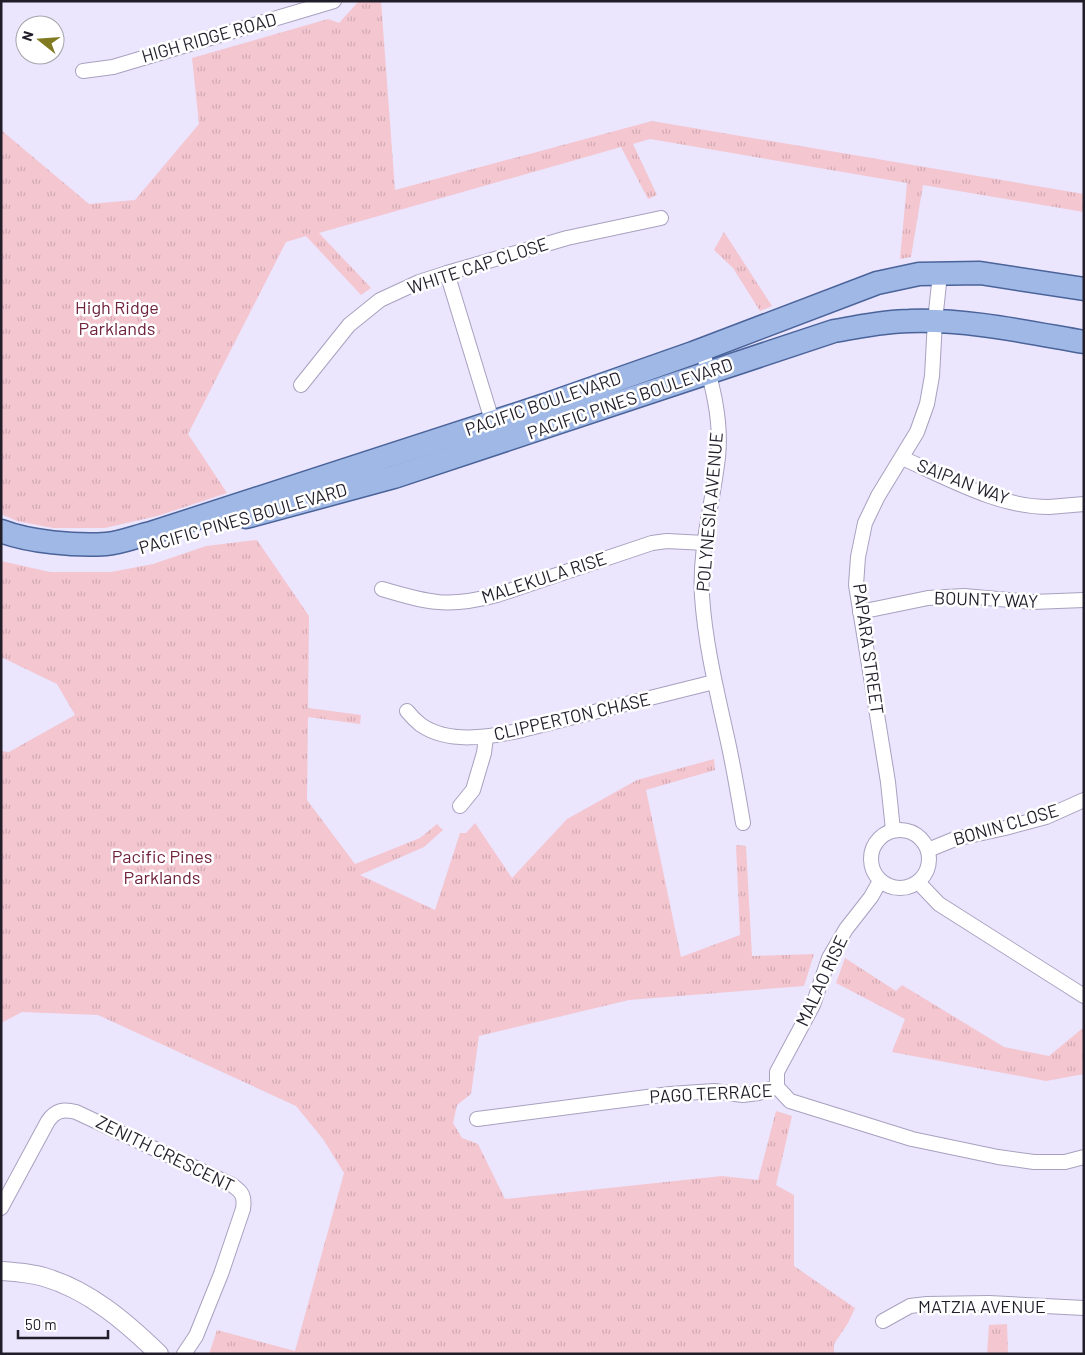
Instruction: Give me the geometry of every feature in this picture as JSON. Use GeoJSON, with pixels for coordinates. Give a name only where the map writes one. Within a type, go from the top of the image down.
{"type":"FeatureCollection","features":[{"type":"Feature","properties":{"kind":"main road","name":"PACIFIC BOULEVARD"},"geometry":{"type":"LineString","coordinates":[[3,541],[12,535],[64,544],[107,544],[495,433],[702,350],[877,283],[919,274],[980,273],[1084,289]]}},
{"type":"Feature","properties":{"kind":"main road","name":"PACIFIC PINES BOULEVARD"},"geometry":{"type":"LineString","coordinates":[[495,433],[708,372],[834,331],[881,322],[935,321],[988,326],[1084,342]]}},
{"type":"Feature","properties":{"kind":"street","name":"HIGH RIDGE ROAD"},"geometry":{"type":"LineString","coordinates":[[83,71],[113,66],[334,1]]}},
{"type":"Feature","properties":{"kind":"street","name":"WHITE CAP CLOSE"},"geometry":{"type":"LineString","coordinates":[[302,385],[349,325],[380,300],[447,272],[567,238],[661,218]]}},
{"type":"Feature","properties":{"kind":"street"},"geometry":{"type":"LineString","coordinates":[[447,272],[495,433]]}},
{"type":"Feature","properties":{"kind":"street","name":"PAPARA STREET"},"geometry":{"type":"LineString","coordinates":[[893,830],[888,782],[856,585],[858,557],[865,524],[878,496],[917,432],[927,404],[932,376],[940,274]]}},
{"type":"Feature","properties":{"kind":"street","name":"POLYNESIA AVENUE"},"geometry":{"type":"LineString","coordinates":[[702,350],[717,411],[718,456],[705,543],[702,596],[714,682],[743,823]]}},
{"type":"Feature","properties":{"kind":"street","name":"SAIPAN WAY"},"geometry":{"type":"LineString","coordinates":[[902,458],[990,496],[1019,504],[1048,507],[1084,504]]}},
{"type":"Feature","properties":{"kind":"street","name":"MALEKULA RISE"},"geometry":{"type":"LineString","coordinates":[[382,590],[422,601],[445,604],[471,602],[652,543],[667,541],[705,543]]}},
{"type":"Feature","properties":{"kind":"street","name":"BOUNTY WAY"},"geometry":{"type":"LineString","coordinates":[[860,612],[928,598],[964,596],[1032,602],[1084,600]]}},
{"type":"Feature","properties":{"kind":"street","name":"CLIPPERTON CHASE"},"geometry":{"type":"LineString","coordinates":[[406,711],[422,725],[442,734],[486,737],[518,731],[714,682]]}},
{"type":"Feature","properties":{"kind":"street"},"geometry":{"type":"LineString","coordinates":[[460,806],[473,790],[484,753],[486,737]]}},
{"type":"Feature","properties":{"kind":"street","name":"BONIN CLOSE"},"geometry":{"type":"LineString","coordinates":[[928,850],[955,838],[1046,817],[1084,800]]}},
{"type":"Feature","properties":{"kind":"street"},"geometry":{"type":"LineString","coordinates":[[893,830],[904,830],[914,833],[922,840],[928,850],[928,867],[918,882],[909,887],[889,886],[880,881],[874,872],[871,862],[876,842],[883,835],[893,830]]}},
{"type":"Feature","properties":{"kind":"street","name":"MALAO RISE"},"geometry":{"type":"LineString","coordinates":[[777,1087],[777,1072],[813,1005],[830,958],[846,929],[871,897],[880,881]]}},
{"type":"Feature","properties":{"kind":"street"},"geometry":{"type":"LineString","coordinates":[[918,882],[938,904],[1084,996]]}},
{"type":"Feature","properties":{"kind":"street","name":"PAGO TERRACE"},"geometry":{"type":"LineString","coordinates":[[477,1119],[670,1094],[714,1091],[743,1095],[777,1087],[790,1101],[912,1139],[998,1157],[1034,1162],[1064,1162],[1084,1157]]}},
{"type":"Feature","properties":{"kind":"street","name":"ZENITH CRESCENT"},"geometry":{"type":"LineString","coordinates":[[1,1208],[52,1115],[59,1110],[76,1112],[232,1184],[242,1192],[245,1199],[243,1209],[221,1274],[196,1336],[184,1354]]}},
{"type":"Feature","properties":{"kind":"street"},"geometry":{"type":"LineString","coordinates":[[1,1271],[44,1277],[83,1293],[128,1323],[159,1354]]}},
{"type":"Feature","properties":{"kind":"street","name":"MATZIA AVENUE"},"geometry":{"type":"LineString","coordinates":[[883,1321],[910,1306],[927,1304],[989,1304],[1084,1308]]}},
{"type":"Feature","properties":{"kind":"green space","name":"High Ridge Parklands"},"geometry":{"type":"Polygon","coordinates":[[[359,1],[381,1],[395,190],[652,121],[1084,194],[1084,212],[923,185],[911,257],[900,259],[907,183],[650,139],[633,144],[657,195],[648,199],[621,147],[319,233],[371,288],[361,295],[306,236],[286,242],[188,434],[227,493],[157,516],[105,528],[53,528],[17,521],[1,514],[1,130],[89,204],[135,200],[199,124],[192,58],[328,19],[339,23],[359,1]]]}},
{"type":"Feature","properties":{"kind":"green space"},"geometry":{"type":"Polygon","coordinates":[[[724,232],[772,306],[760,311],[733,268],[714,250],[724,232]]]}},
{"type":"Feature","properties":{"kind":"green space","name":"Pacific Pines Parklands"},"geometry":{"type":"Polygon","coordinates":[[[257,540],[309,616],[308,708],[361,715],[360,724],[308,717],[307,800],[355,864],[420,838],[437,824],[443,830],[424,847],[360,875],[435,910],[460,833],[466,833],[475,823],[512,878],[567,819],[637,780],[714,759],[715,770],[646,790],[681,957],[740,935],[736,845],[746,846],[752,956],[814,954],[804,986],[629,1000],[479,1036],[471,1094],[457,1105],[453,1123],[462,1138],[478,1144],[505,1199],[722,1176],[758,1180],[776,1111],[792,1116],[776,1185],[794,1195],[794,1266],[855,1308],[848,1323],[834,1344],[834,1354],[209,1354],[217,1330],[295,1351],[344,1173],[323,1139],[296,1106],[98,1015],[22,1012],[1,1023],[1,751],[9,752],[75,715],[57,684],[1,657],[1,561],[50,572],[111,572],[153,564],[206,546],[257,540]]]}},
{"type":"Feature","properties":{"kind":"green space"},"geometry":{"type":"Polygon","coordinates":[[[845,958],[896,991],[902,985],[1004,1047],[1049,1056],[1084,1027],[1084,1074],[1046,1081],[892,1052],[905,1019],[836,983],[845,958]]]}},
{"type":"Feature","properties":{"kind":"green space"},"geometry":{"type":"Polygon","coordinates":[[[1007,1324],[1008,1354],[987,1354],[989,1325],[1007,1324]]]}}]}
